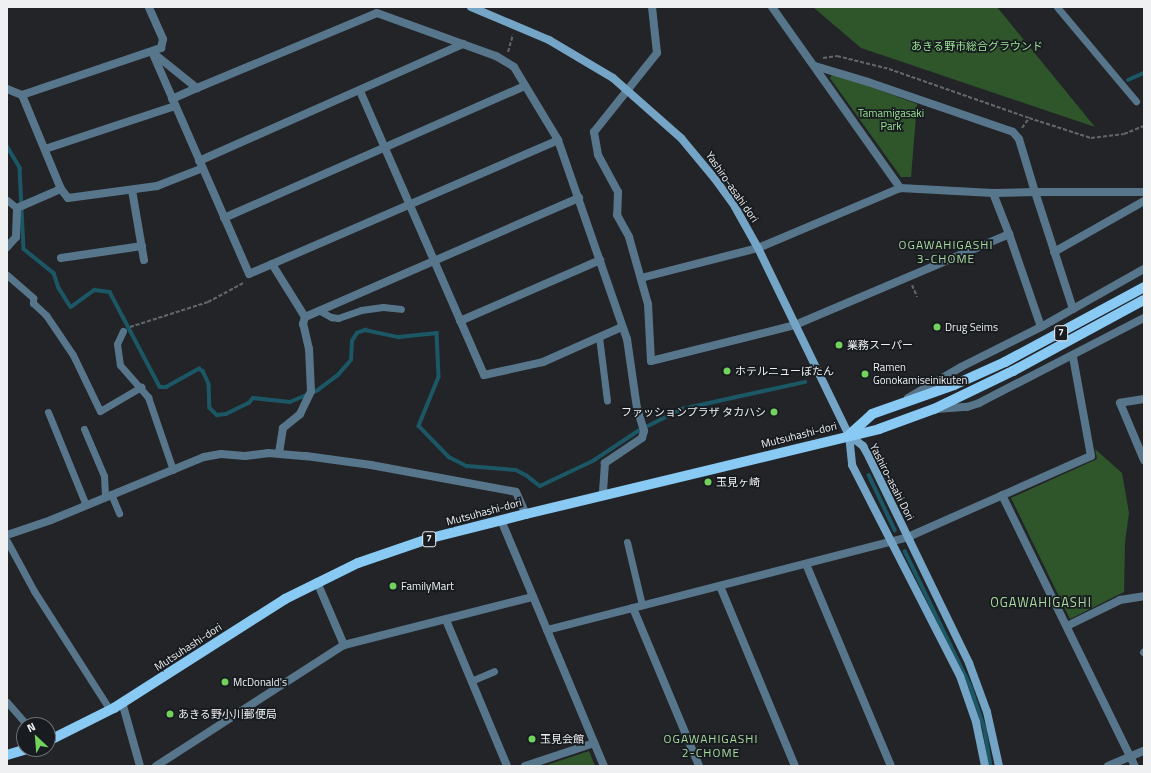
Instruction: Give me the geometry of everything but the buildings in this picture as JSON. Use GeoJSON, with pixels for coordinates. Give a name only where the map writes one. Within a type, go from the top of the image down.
{"type":"FeatureCollection","features":[{"type":"Feature","properties":{"kind":"main road","name":"7"},"geometry":{"type":"LineString","coordinates":[[849,434],[872,414],[976,376],[1029,350],[1144,287]]}},
{"type":"Feature","properties":{"kind":"main road","name":"7"},"geometry":{"type":"LineString","coordinates":[[849,434],[879,429],[934,409],[982,386],[1144,300]]}},
{"type":"Feature","properties":{"kind":"main road","name":"Mutsuhashi-dori"},"geometry":{"type":"LineString","coordinates":[[56,737],[110,710],[256,617],[317,582],[400,548],[603,494],[849,434]]}},
{"type":"Feature","properties":{"kind":"street"},"geometry":{"type":"LineString","coordinates":[[7,89],[22,95],[161,48],[162,39],[149,7]]}},
{"type":"Feature","properties":{"kind":"street","name":"Yashiro-asahi dori"},"geometry":{"type":"LineString","coordinates":[[471,7],[571,52],[627,89],[660,117],[700,159],[735,208],[758,248],[849,434]]}},
{"type":"Feature","properties":{"kind":"street"},"geometry":{"type":"LineString","coordinates":[[652,7],[657,53],[594,132],[598,155],[618,192],[617,215],[629,237],[648,304],[651,361],[795,325],[1009,234]]}},
{"type":"Feature","properties":{"kind":"street"},"geometry":{"type":"LineString","coordinates":[[772,7],[900,188]]}},
{"type":"Feature","properties":{"kind":"street"},"geometry":{"type":"LineString","coordinates":[[45,149],[174,103],[197,88],[377,13],[505,60],[514,67],[558,140],[627,339],[637,408],[643,428],[642,438],[605,463],[603,494]]}},
{"type":"Feature","properties":{"kind":"street"},"geometry":{"type":"LineString","coordinates":[[22,95],[61,189],[68,198],[157,186],[201,164],[463,44]]}},
{"type":"Feature","properties":{"kind":"street"},"geometry":{"type":"LineString","coordinates":[[152,52],[197,88]]}},
{"type":"Feature","properties":{"kind":"street"},"geometry":{"type":"LineString","coordinates":[[152,52],[249,274],[410,206],[558,140]]}},
{"type":"Feature","properties":{"kind":"street"},"geometry":{"type":"LineString","coordinates":[[815,66],[868,82],[1012,132],[1016,135],[1019,138],[1073,309]]}},
{"type":"Feature","properties":{"kind":"street"},"geometry":{"type":"LineString","coordinates":[[224,218],[525,86]]}},
{"type":"Feature","properties":{"kind":"street"},"geometry":{"type":"LineString","coordinates":[[360,91],[484,375],[543,362],[622,327]]}},
{"type":"Feature","properties":{"kind":"street"},"geometry":{"type":"LineString","coordinates":[[641,278],[758,248],[900,188],[993,194],[1035,192],[1142,192],[1144,201],[1054,252]]}},
{"type":"Feature","properties":{"kind":"street"},"geometry":{"type":"LineString","coordinates":[[9,243],[16,237],[18,208],[61,189]]}},
{"type":"Feature","properties":{"kind":"street"},"geometry":{"type":"LineString","coordinates":[[132,190],[144,260]]}},
{"type":"Feature","properties":{"kind":"street"},"geometry":{"type":"LineString","coordinates":[[993,194],[1009,234],[1041,327]]}},
{"type":"Feature","properties":{"kind":"street"},"geometry":{"type":"LineString","coordinates":[[305,317],[435,262],[579,198]]}},
{"type":"Feature","properties":{"kind":"street"},"geometry":{"type":"LineString","coordinates":[[60,258],[142,246]]}},
{"type":"Feature","properties":{"kind":"street"},"geometry":{"type":"LineString","coordinates":[[460,321],[600,260]]}},
{"type":"Feature","properties":{"kind":"street"},"geometry":{"type":"LineString","coordinates":[[272,264],[305,317],[303,324],[309,349],[311,391],[300,414],[283,428],[279,453]]}},
{"type":"Feature","properties":{"kind":"street"},"geometry":{"type":"LineString","coordinates":[[899,404],[961,367],[1041,327],[1144,269]]}},
{"type":"Feature","properties":{"kind":"street"},"geometry":{"type":"LineString","coordinates":[[934,409],[955,409],[979,403],[1073,357],[1144,318]]}},
{"type":"Feature","properties":{"kind":"street"},"geometry":{"type":"LineString","coordinates":[[547,630],[908,537],[1091,456],[1073,357]]}},
{"type":"Feature","properties":{"kind":"street"},"geometry":{"type":"LineString","coordinates":[[1144,399],[1120,403],[1144,460]]}},
{"type":"Feature","properties":{"kind":"street"},"geometry":{"type":"LineString","coordinates":[[849,434],[852,465],[960,676],[976,722],[985,766]]}},
{"type":"Feature","properties":{"kind":"street","name":"Yashiro-asahi Dori"},"geometry":{"type":"LineString","coordinates":[[849,434],[863,446],[973,672],[993,734],[999,766]]}},
{"type":"Feature","properties":{"kind":"street"},"geometry":{"type":"LineString","coordinates":[[7,535],[204,457],[221,454],[279,453],[371,465],[516,492],[526,514]]}},
{"type":"Feature","properties":{"kind":"street"},"geometry":{"type":"LineString","coordinates":[[1002,495],[1135,766]]}},
{"type":"Feature","properties":{"kind":"street"},"geometry":{"type":"LineString","coordinates":[[501,520],[604,766]]}},
{"type":"Feature","properties":{"kind":"street"},"geometry":{"type":"LineString","coordinates":[[806,564],[890,766]]}},
{"type":"Feature","properties":{"kind":"street"},"geometry":{"type":"LineString","coordinates":[[317,582],[344,645]]}},
{"type":"Feature","properties":{"kind":"street"},"geometry":{"type":"LineString","coordinates":[[720,586],[795,766]]}},
{"type":"Feature","properties":{"kind":"street"},"geometry":{"type":"LineString","coordinates":[[1067,626],[1120,600],[1144,596]]}},
{"type":"Feature","properties":{"kind":"street"},"geometry":{"type":"LineString","coordinates":[[156,766],[344,645],[534,598]]}},
{"type":"Feature","properties":{"kind":"street"},"geometry":{"type":"LineString","coordinates":[[633,608],[699,766]]}},
{"type":"Feature","properties":{"kind":"street"},"geometry":{"type":"LineString","coordinates":[[446,620],[507,766]]}},
{"type":"Feature","properties":{"kind":"street"},"geometry":{"type":"LineString","coordinates":[[122,702],[140,766]]}},
{"type":"Feature","properties":{"kind":"street"},"geometry":{"type":"LineString","coordinates":[[525,766],[594,743]]}},
{"type":"Feature","properties":{"kind":"street"},"geometry":{"type":"LineString","coordinates":[[1108,766],[1144,751]]}},
{"type":"Feature","properties":{"kind":"lane"},"geometry":{"type":"LineString","coordinates":[[1057,7],[1136,101]]}},
{"type":"Feature","properties":{"kind":"lane"},"geometry":{"type":"LineString","coordinates":[[7,200],[18,208]]}},
{"type":"Feature","properties":{"kind":"lane"},"geometry":{"type":"LineString","coordinates":[[7,275],[33,298],[33,303],[46,315],[73,355],[100,411],[141,387]]}},
{"type":"Feature","properties":{"kind":"lane"},"geometry":{"type":"LineString","coordinates":[[320,311],[331,317],[338,318],[361,310],[383,307],[401,309]]}},
{"type":"Feature","properties":{"kind":"lane"},"geometry":{"type":"LineString","coordinates":[[123,331],[117,344],[120,364],[141,387],[152,407],[173,470]]}},
{"type":"Feature","properties":{"kind":"lane"},"geometry":{"type":"LineString","coordinates":[[599,337],[607,400]]}},
{"type":"Feature","properties":{"kind":"lane"},"geometry":{"type":"LineString","coordinates":[[48,412],[86,505]]}},
{"type":"Feature","properties":{"kind":"lane"},"geometry":{"type":"LineString","coordinates":[[84,429],[104,476],[108,495],[119,513]]}},
{"type":"Feature","properties":{"kind":"lane"},"geometry":{"type":"LineString","coordinates":[[7,541],[34,591],[110,710]]}},
{"type":"Feature","properties":{"kind":"lane"},"geometry":{"type":"LineString","coordinates":[[626,542],[642,605]]}},
{"type":"Feature","properties":{"kind":"lane"},"geometry":{"type":"LineString","coordinates":[[471,681],[494,671]]}},
{"type":"Feature","properties":{"kind":"lane"},"geometry":{"type":"LineString","coordinates":[[7,702],[20,717]]}},
{"type":"Feature","properties":{"kind":"path"},"geometry":{"type":"LineString","coordinates":[[505,60],[516,26]]}},
{"type":"Feature","properties":{"kind":"path"},"geometry":{"type":"LineString","coordinates":[[837,56],[889,69],[1091,138],[1124,134],[1144,126]]}},
{"type":"Feature","properties":{"kind":"path"},"geometry":{"type":"LineString","coordinates":[[1016,135],[1029,118]]}},
{"type":"Feature","properties":{"kind":"path"},"geometry":{"type":"LineString","coordinates":[[132,326],[208,302],[244,282],[249,274]]}},
{"type":"Feature","properties":{"kind":"green space","name":"あきる野市総合グラウンド"},"geometry":{"type":"Polygon","coordinates":[[[813,7],[997,7],[1095,127],[861,48],[813,7]]]}},
{"type":"Feature","properties":{"kind":"green space","name":"Tamamigasaki Park"},"geometry":{"type":"Polygon","coordinates":[[[833,73],[917,104],[911,177],[901,177],[830,78],[833,73]]]}},
{"type":"Feature","properties":{"kind":"green space"},"geometry":{"type":"Polygon","coordinates":[[[1095,449],[1122,473],[1129,513],[1125,542],[1124,592],[1070,619],[1011,498],[1097,459],[1095,449]]]}},
{"type":"Feature","properties":{"kind":"green space"},"geometry":{"type":"Polygon","coordinates":[[[589,751],[595,766],[544,766],[589,751]]]}},
{"type":"Feature","properties":{"kind":"waterway"},"geometry":{"type":"LineString","coordinates":[[1128,80],[1144,73]]}},
{"type":"Feature","properties":{"kind":"waterway"},"geometry":{"type":"LineString","coordinates":[[7,146],[20,168],[24,249],[54,273],[59,288],[71,307],[94,290],[110,292],[160,387],[166,387],[199,369],[203,371],[209,384],[210,408],[217,415],[226,414],[249,403],[253,398],[290,402],[318,390],[338,375],[351,360],[352,341],[357,333],[365,330],[399,337],[437,333],[439,377],[419,426],[449,457],[467,466],[516,470],[526,475],[540,486],[593,461],[638,431],[682,409],[805,382]]}},
{"type":"Feature","properties":{"kind":"waterway"},"geometry":{"type":"LineString","coordinates":[[869,475],[895,530]]}},
{"type":"Feature","properties":{"kind":"waterway"},"geometry":{"type":"LineString","coordinates":[[905,551],[971,687],[985,729],[991,766]]}},
{"type":"Feature","properties":{"kind":"place","name":"Drug Seims"},"geometry":{"type":"Point","coordinates":[937,327]}},
{"type":"Feature","properties":{"kind":"place","name":"業務スーパー"},"geometry":{"type":"Point","coordinates":[839,345]}},
{"type":"Feature","properties":{"kind":"place","name":"ホテルニューぼたん"},"geometry":{"type":"Point","coordinates":[727,371]}},
{"type":"Feature","properties":{"kind":"place","name":"Ramen Gonokamiseinikuten"},"geometry":{"type":"Point","coordinates":[865,374]}},
{"type":"Feature","properties":{"kind":"place","name":"ファッションプラザ タカハシ"},"geometry":{"type":"Point","coordinates":[774,412]}},
{"type":"Feature","properties":{"kind":"place","name":"玉見ヶ崎"},"geometry":{"type":"Point","coordinates":[708,482]}},
{"type":"Feature","properties":{"kind":"place","name":"FamilyMart"},"geometry":{"type":"Point","coordinates":[393,586]}},
{"type":"Feature","properties":{"kind":"place","name":"McDonald's"},"geometry":{"type":"Point","coordinates":[225,682]}},
{"type":"Feature","properties":{"kind":"place","name":"あきる野小川郵便局"},"geometry":{"type":"Point","coordinates":[170,714]}},
{"type":"Feature","properties":{"kind":"place","name":"玉見会館"},"geometry":{"type":"Point","coordinates":[532,739]}},
{"type":"Feature","properties":{"kind":"district","name":"OGAWAHIGASHI 3-CHOME"},"geometry":{"type":"Point","coordinates":[946,252]}},
{"type":"Feature","properties":{"kind":"district","name":"OGAWAHIGASHI"},"geometry":{"type":"Point","coordinates":[1041,602]}},
{"type":"Feature","properties":{"kind":"district","name":"OGAWAHIGASHI 2-CHOME"},"geometry":{"type":"Point","coordinates":[711,746]}}]}
